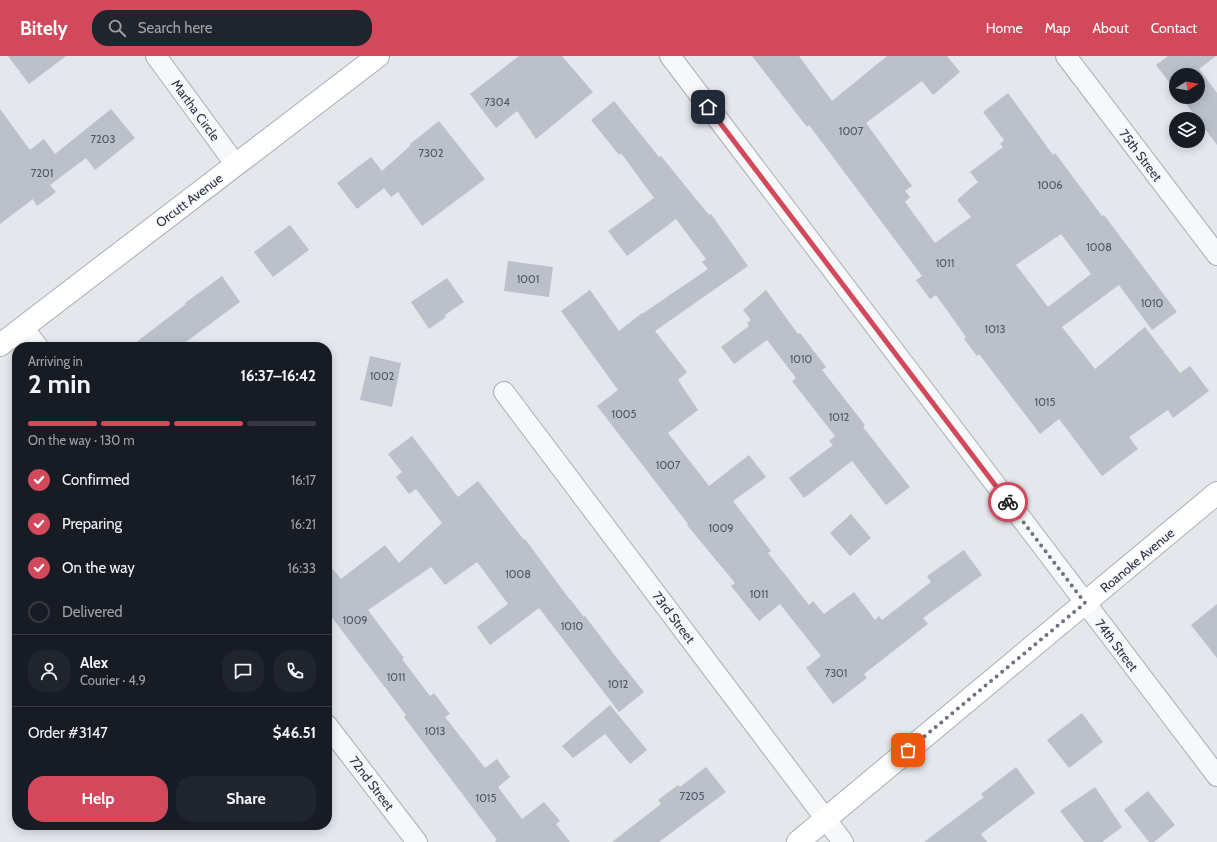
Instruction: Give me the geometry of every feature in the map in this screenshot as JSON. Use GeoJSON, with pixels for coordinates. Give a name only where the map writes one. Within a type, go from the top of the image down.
{"type":"FeatureCollection","features":[{"type":"Feature","properties":{"kind":"street","name":"Martha Circle"},"geometry":{"type":"LineString","coordinates":[[156,56],[236,164]]}},
{"type":"Feature","properties":{"kind":"street","name":"Orcutt Avenue"},"geometry":{"type":"LineString","coordinates":[[0,344],[378,56]]}},
{"type":"Feature","properties":{"kind":"street","name":"74th Street"},"geometry":{"type":"LineString","coordinates":[[670,56],[1217,776]]}},
{"type":"Feature","properties":{"kind":"street","name":"75th Street"},"geometry":{"type":"LineString","coordinates":[[1066,56],[1217,254]]}},
{"type":"Feature","properties":{"kind":"street"},"geometry":{"type":"LineString","coordinates":[[23,327],[34,342]]}},
{"type":"Feature","properties":{"kind":"street","name":"73rd Street"},"geometry":{"type":"LineString","coordinates":[[504,392],[843,842]]}},
{"type":"Feature","properties":{"kind":"street","name":"Roanoke Avenue"},"geometry":{"type":"LineString","coordinates":[[798,842],[1217,493]]}},
{"type":"Feature","properties":{"kind":"street","name":"72nd Street"},"geometry":{"type":"LineString","coordinates":[[332,732],[417,842]]}},
{"type":"Feature","properties":{"kind":"building"},"geometry":{"type":"Polygon","coordinates":[[[8,56],[66,56],[29,84],[8,56]]]}},
{"type":"Feature","properties":{"kind":"building"},"geometry":{"type":"Polygon","coordinates":[[[519,56],[562,56],[593,92],[536,139],[517,111],[496,128],[470,94],[519,56]]]}},
{"type":"Feature","properties":{"kind":"building"},"geometry":{"type":"Polygon","coordinates":[[[752,56],[799,56],[832,101],[887,56],[947,56],[960,72],[933,95],[922,81],[866,123],[912,186],[905,191],[910,197],[905,202],[935,243],[971,217],[957,200],[978,182],[970,172],[1003,147],[1000,144],[1004,140],[983,112],[1008,93],[1053,155],[1055,153],[1102,216],[1104,215],[1177,312],[1152,330],[1119,285],[1062,327],[1095,369],[1145,327],[1180,373],[1190,366],[1209,391],[1173,418],[1168,410],[1129,437],[1138,449],[1102,476],[1059,419],[1040,434],[979,354],[977,356],[964,339],[966,337],[936,295],[930,299],[916,280],[922,276],[809,125],[807,127],[752,56]],[[1061,234],[1016,265],[1048,307],[1091,274],[1061,234]]]}},
{"type":"Feature","properties":{"kind":"building"},"geometry":{"type":"Polygon","coordinates":[[[1168,56],[1216,56],[1200,68],[1169,68],[1169,82],[1156,65],[1168,56]]]}},
{"type":"Feature","properties":{"kind":"building"},"geometry":{"type":"Polygon","coordinates":[[[1205,77],[1217,93],[1217,145],[1205,129],[1205,112],[1192,112],[1186,104],[1205,104],[1205,77]]]}},
{"type":"Feature","properties":{"kind":"building"},"geometry":{"type":"Polygon","coordinates":[[[614,101],[659,157],[661,156],[709,215],[711,214],[748,266],[655,331],[687,372],[678,380],[698,410],[668,433],[709,486],[749,455],[766,477],[733,501],[771,551],[768,553],[809,605],[813,601],[824,614],[854,592],[875,620],[879,616],[882,620],[931,582],[927,576],[964,550],[982,575],[923,618],[928,624],[864,674],[867,678],[833,704],[806,668],[821,656],[780,604],[759,621],[731,586],[735,583],[687,525],[688,524],[597,406],[618,390],[561,311],[590,290],[619,331],[642,313],[708,269],[702,262],[706,259],[676,219],[627,256],[608,231],[654,198],[621,153],[619,155],[591,120],[614,101]]]}},
{"type":"Feature","properties":{"kind":"building"},"geometry":{"type":"Polygon","coordinates":[[[0,109],[30,150],[44,139],[55,154],[111,109],[135,138],[95,170],[86,158],[50,185],[56,192],[37,206],[33,199],[0,224],[0,109]]]}},
{"type":"Feature","properties":{"kind":"building"},"geometry":{"type":"Polygon","coordinates":[[[439,121],[485,179],[422,226],[398,192],[391,197],[384,188],[357,209],[337,183],[371,157],[382,171],[410,146],[410,144],[439,121]]]}},
{"type":"Feature","properties":{"kind":"building"},"geometry":{"type":"Polygon","coordinates":[[[290,225],[309,250],[273,277],[254,252],[290,225]]]}},
{"type":"Feature","properties":{"kind":"building"},"geometry":{"type":"Polygon","coordinates":[[[508,261],[553,267],[549,297],[504,291],[508,261]]]}},
{"type":"Feature","properties":{"kind":"building"},"geometry":{"type":"Polygon","coordinates":[[[222,276],[240,302],[186,342],[137,342],[186,304],[185,303],[222,276]]]}},
{"type":"Feature","properties":{"kind":"building"},"geometry":{"type":"Polygon","coordinates":[[[447,278],[464,302],[445,315],[446,317],[429,329],[411,302],[447,278]]]}},
{"type":"Feature","properties":{"kind":"building"},"geometry":{"type":"Polygon","coordinates":[[[766,290],[798,334],[800,333],[826,367],[822,370],[865,425],[863,427],[910,487],[886,505],[852,461],[804,498],[789,478],[833,445],[829,441],[835,436],[792,381],[796,378],[767,340],[734,364],[721,347],[749,326],[747,323],[751,320],[743,310],[766,290]]]}},
{"type":"Feature","properties":{"kind":"building"},"geometry":{"type":"Polygon","coordinates":[[[370,356],[401,363],[392,407],[360,400],[370,356]]]}},
{"type":"Feature","properties":{"kind":"building"},"geometry":{"type":"Polygon","coordinates":[[[412,436],[458,497],[478,481],[524,540],[525,539],[570,600],[584,617],[585,616],[644,692],[619,712],[539,608],[490,645],[477,627],[508,604],[477,562],[445,585],[431,567],[368,610],[430,696],[434,693],[450,714],[445,717],[485,768],[497,759],[510,777],[498,787],[522,819],[544,802],[560,821],[556,824],[570,842],[494,842],[497,840],[404,717],[406,715],[332,618],[332,568],[341,579],[385,545],[399,563],[442,523],[416,489],[409,494],[396,477],[402,472],[388,454],[412,436]]]}},
{"type":"Feature","properties":{"kind":"building"},"geometry":{"type":"Polygon","coordinates":[[[851,514],[871,538],[850,556],[830,533],[851,514]]]}},
{"type":"Feature","properties":{"kind":"building"},"geometry":{"type":"Polygon","coordinates":[[[1217,604],[1217,658],[1191,625],[1217,604]]]}},
{"type":"Feature","properties":{"kind":"building"},"geometry":{"type":"Polygon","coordinates":[[[610,705],[647,750],[630,764],[605,734],[573,758],[562,746],[610,705]]]}},
{"type":"Feature","properties":{"kind":"building"},"geometry":{"type":"Polygon","coordinates":[[[1082,713],[1103,742],[1069,768],[1047,740],[1082,713]]]}},
{"type":"Feature","properties":{"kind":"building"},"geometry":{"type":"Polygon","coordinates":[[[706,767],[726,792],[659,842],[612,842],[661,804],[658,800],[678,785],[680,787],[706,767]]]}},
{"type":"Feature","properties":{"kind":"building"},"geometry":{"type":"Polygon","coordinates":[[[1016,767],[1035,793],[981,834],[987,842],[924,842],[984,797],[981,794],[1016,767]]]}},
{"type":"Feature","properties":{"kind":"building"},"geometry":{"type":"Polygon","coordinates":[[[1095,787],[1122,827],[1102,842],[1084,842],[1060,811],[1095,787]]]}},
{"type":"Feature","properties":{"kind":"building"},"geometry":{"type":"Polygon","coordinates":[[[1148,791],[1175,825],[1154,842],[1149,842],[1124,810],[1148,791]]]}},
{"type":"Feature","properties":{"kind":"way so far"},"geometry":{"type":"LineString","coordinates":[[908,750],[1085,603],[1008,502]]}},
{"type":"Feature","properties":{"kind":"route"},"geometry":{"type":"LineString","coordinates":[[708,107],[1008,502]]}}]}
